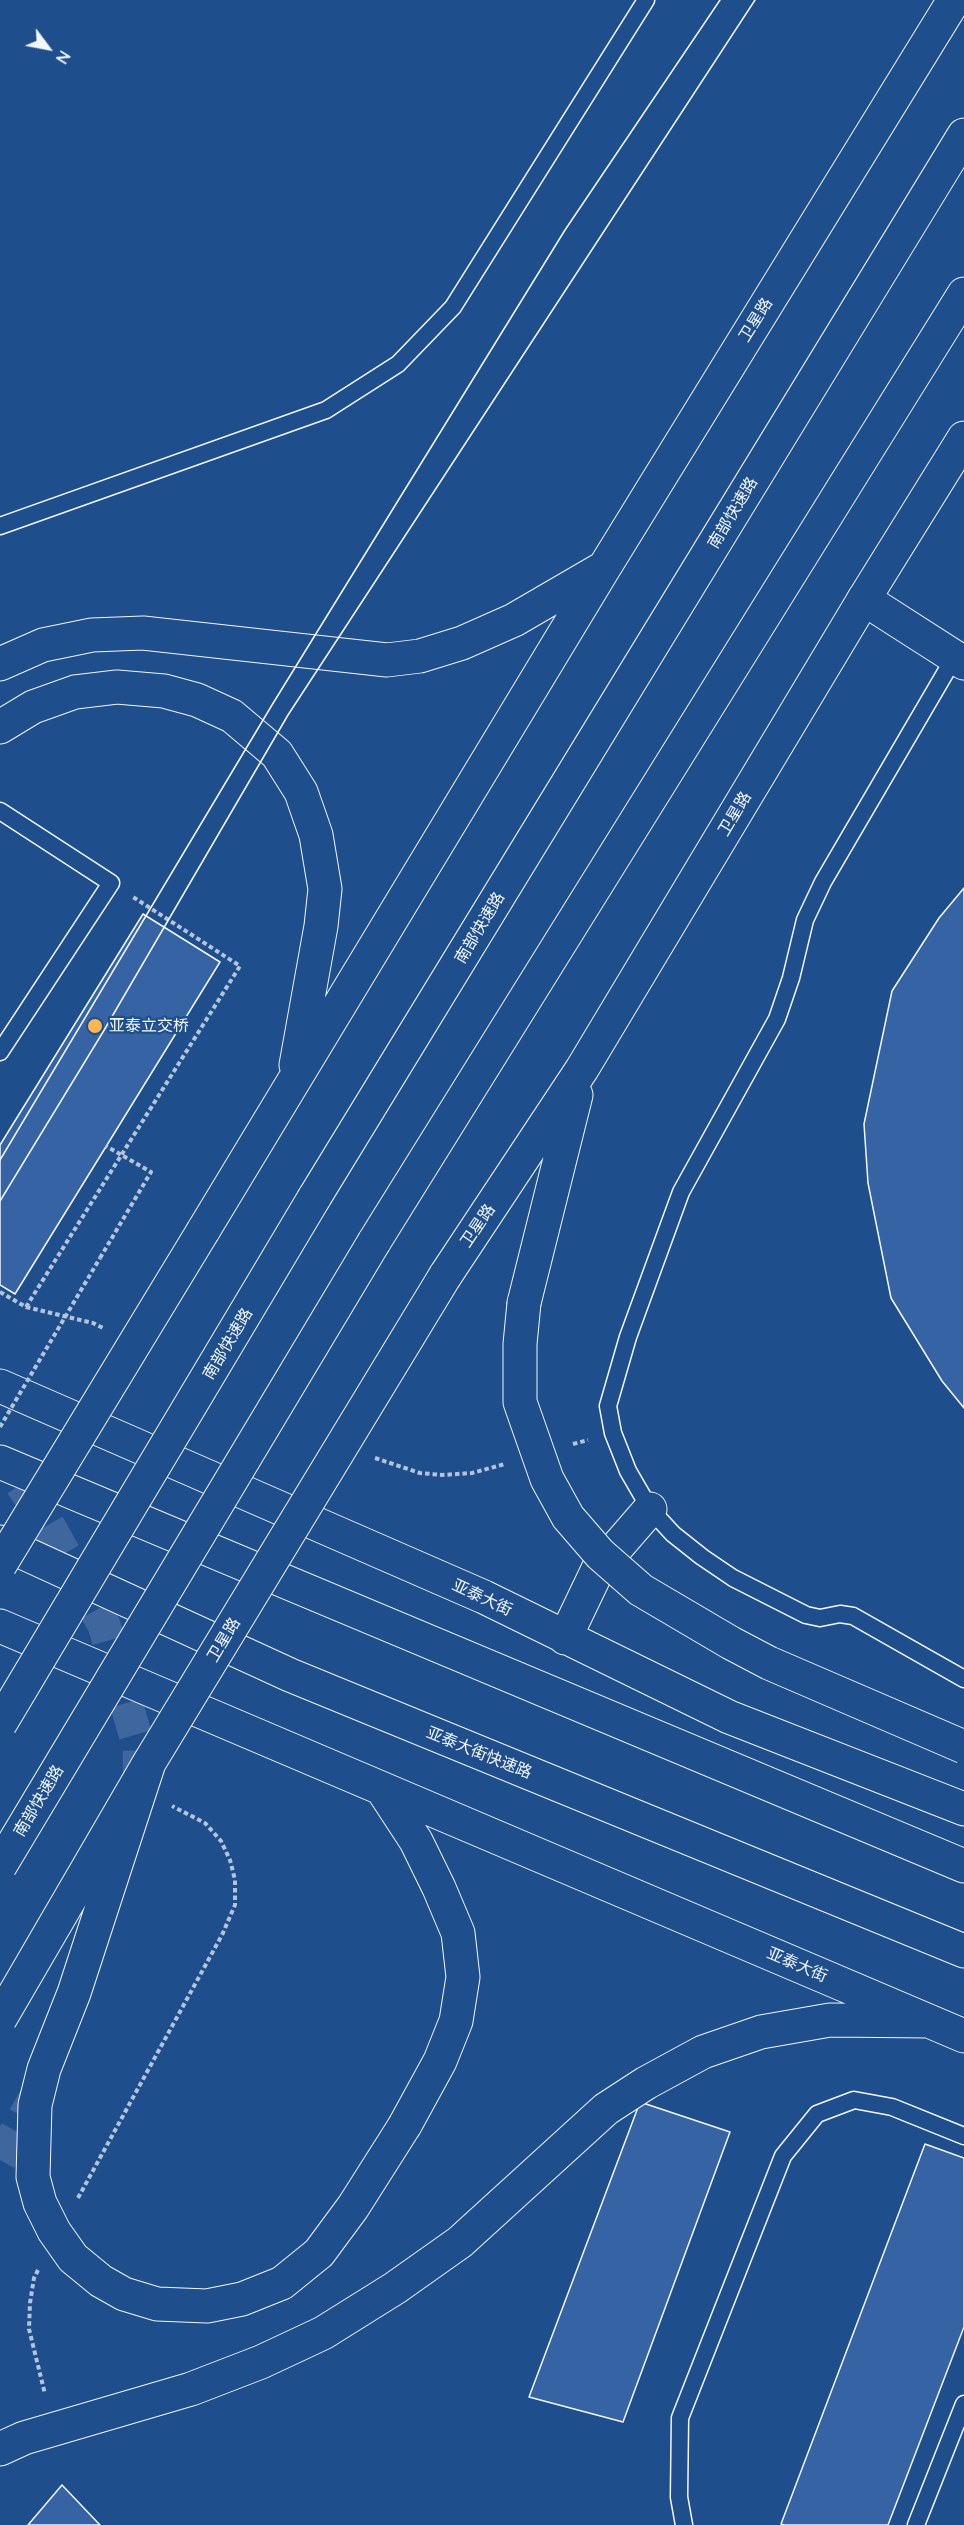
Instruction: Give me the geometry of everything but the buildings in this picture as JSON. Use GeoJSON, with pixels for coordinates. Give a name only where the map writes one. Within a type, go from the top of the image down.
{"type":"FeatureCollection","features":[{"type":"Feature","properties":{"kind":"main road","name":"卫星路"},"geometry":{"type":"LineString","coordinates":[[0,1565],[292,1086],[604,567],[954,0]]}},
{"type":"Feature","properties":{"kind":"main road","name":"南部快速路"},"geometry":{"type":"LineString","coordinates":[[0,1724],[315,1198],[964,135]]}},
{"type":"Feature","properties":{"kind":"main road","name":"南部快速路"},"geometry":{"type":"LineString","coordinates":[[0,1866],[374,1242],[964,294]]}},
{"type":"Feature","properties":{"kind":"main road","name":"卫星路"},"geometry":{"type":"LineString","coordinates":[[0,2019],[149,1763],[445,1276],[582,1069],[864,599],[964,438]]}},
{"type":"Feature","properties":{"kind":"main road"},"geometry":{"type":"LineString","coordinates":[[0,664],[43,645],[92,635],[143,633],[387,660],[420,656],[462,643],[514,620],[604,567]]}},
{"type":"Feature","properties":{"kind":"main road"},"geometry":{"type":"LineString","coordinates":[[864,599],[959,660]]}},
{"type":"Feature","properties":{"kind":"main road"},"geometry":{"type":"LineString","coordinates":[[0,728],[33,707],[75,692],[117,687],[164,691],[197,700],[232,716],[277,754],[301,792],[315,835],[325,889],[321,926],[292,1086]]}},
{"type":"Feature","properties":{"kind":"main road"},"geometry":{"type":"LineString","coordinates":[[582,1069],[524,1303],[520,1344],[520,1402],[548,1479],[568,1517],[600,1554],[641,1590],[740,1648],[964,1747]]}},
{"type":"Feature","properties":{"kind":"main road","name":"亚泰大街"},"geometry":{"type":"LineString","coordinates":[[0,1386],[484,1597],[729,1717],[964,1809]]}},
{"type":"Feature","properties":{"kind":"main road"},"geometry":{"type":"LineString","coordinates":[[0,1462],[964,1866]]}},
{"type":"Feature","properties":{"kind":"main road"},"geometry":{"type":"LineString","coordinates":[[565,1638],[598,1569],[650,1509]]}},
{"type":"Feature","properties":{"kind":"main road","name":"亚泰大街快速路"},"geometry":{"type":"LineString","coordinates":[[0,1542],[290,1675],[964,1951]]}},
{"type":"Feature","properties":{"kind":"main road","name":"亚泰大街"},"geometry":{"type":"LineString","coordinates":[[0,1626],[964,2036]]}},
{"type":"Feature","properties":{"kind":"main road"},"geometry":{"type":"LineString","coordinates":[[149,1763],[74,1993],[44,2068],[35,2105],[33,2177],[40,2203],[54,2231],[73,2258],[101,2281],[124,2294],[157,2304],[207,2306],[242,2299],[282,2283],[319,2253],[353,2207],[405,2125],[440,2061],[456,2021],[463,1977],[458,1933],[416,1841],[382,1789]]}},
{"type":"Feature","properties":{"kind":"main road"},"geometry":{"type":"LineString","coordinates":[[0,2449],[24,2438],[191,2389],[261,2362],[323,2333],[395,2288],[460,2242],[606,2109],[646,2083],[703,2052],[761,2032],[830,2020],[929,2021]]}},
{"type":"Feature","properties":{"kind":"lane"},"geometry":{"type":"LineString","coordinates":[[0,526],[326,410],[398,364],[453,307],[646,0]]}},
{"type":"Feature","properties":{"kind":"lane"},"geometry":{"type":"LineString","coordinates":[[959,660],[823,882],[805,920],[791,978],[777,1019],[681,1192],[615,1375],[608,1406],[616,1442],[628,1471],[650,1509],[674,1534],[733,1578],[806,1615],[820,1618],[840,1614],[853,1616],[964,1678]]}},
{"type":"Feature","properties":{"kind":"lane"},"geometry":{"type":"LineString","coordinates":[[0,811],[111,883],[0,1052]]}},
{"type":"Feature","properties":{"kind":"lane"},"geometry":{"type":"LineString","coordinates":[[684,2525],[679,2497],[680,2418],[783,2156],[818,2114],[854,2100],[892,2107],[964,2136]]}},
{"type":"Feature","properties":{"kind":"lane"},"geometry":{"type":"LineString","coordinates":[[916,2525],[964,2404]]}},
{"type":"Feature","properties":{"kind":"path"},"geometry":{"type":"LineString","coordinates":[[26,1307],[240,966],[111,883]]}},
{"type":"Feature","properties":{"kind":"path"},"geometry":{"type":"LineString","coordinates":[[0,1427],[151,1172],[106,1146]]}},
{"type":"Feature","properties":{"kind":"path"},"geometry":{"type":"LineString","coordinates":[[74,2205],[222,1935],[235,1905],[235,1880],[230,1860],[221,1841],[205,1823],[171,1806]]}},
{"type":"Feature","properties":{"kind":"path"},"geometry":{"type":"LineString","coordinates":[[39,2268],[34,2278],[29,2330],[47,2401]]}},
{"type":"Feature","properties":{"kind":"tunnel"},"geometry":{"type":"LineString","coordinates":[[21,1484],[44,1517],[104,1625],[139,1748],[140,1792]]}},
{"type":"Feature","properties":{"kind":"tunnel"},"geometry":{"type":"LineString","coordinates":[[0,2160],[39,2091]]}},
{"type":"Feature","properties":{"kind":"tram line"},"geometry":{"type":"LineString","coordinates":[[0,1160],[272,705],[565,230],[720,0]]}},
{"type":"Feature","properties":{"kind":"tram line"},"geometry":{"type":"LineString","coordinates":[[0,1201],[103,1032],[288,715],[755,0]]}},
{"type":"Feature","properties":{"kind":"place","name":"亚泰立交桥"},"geometry":{"type":"Point","coordinates":[95,1026]}}]}
